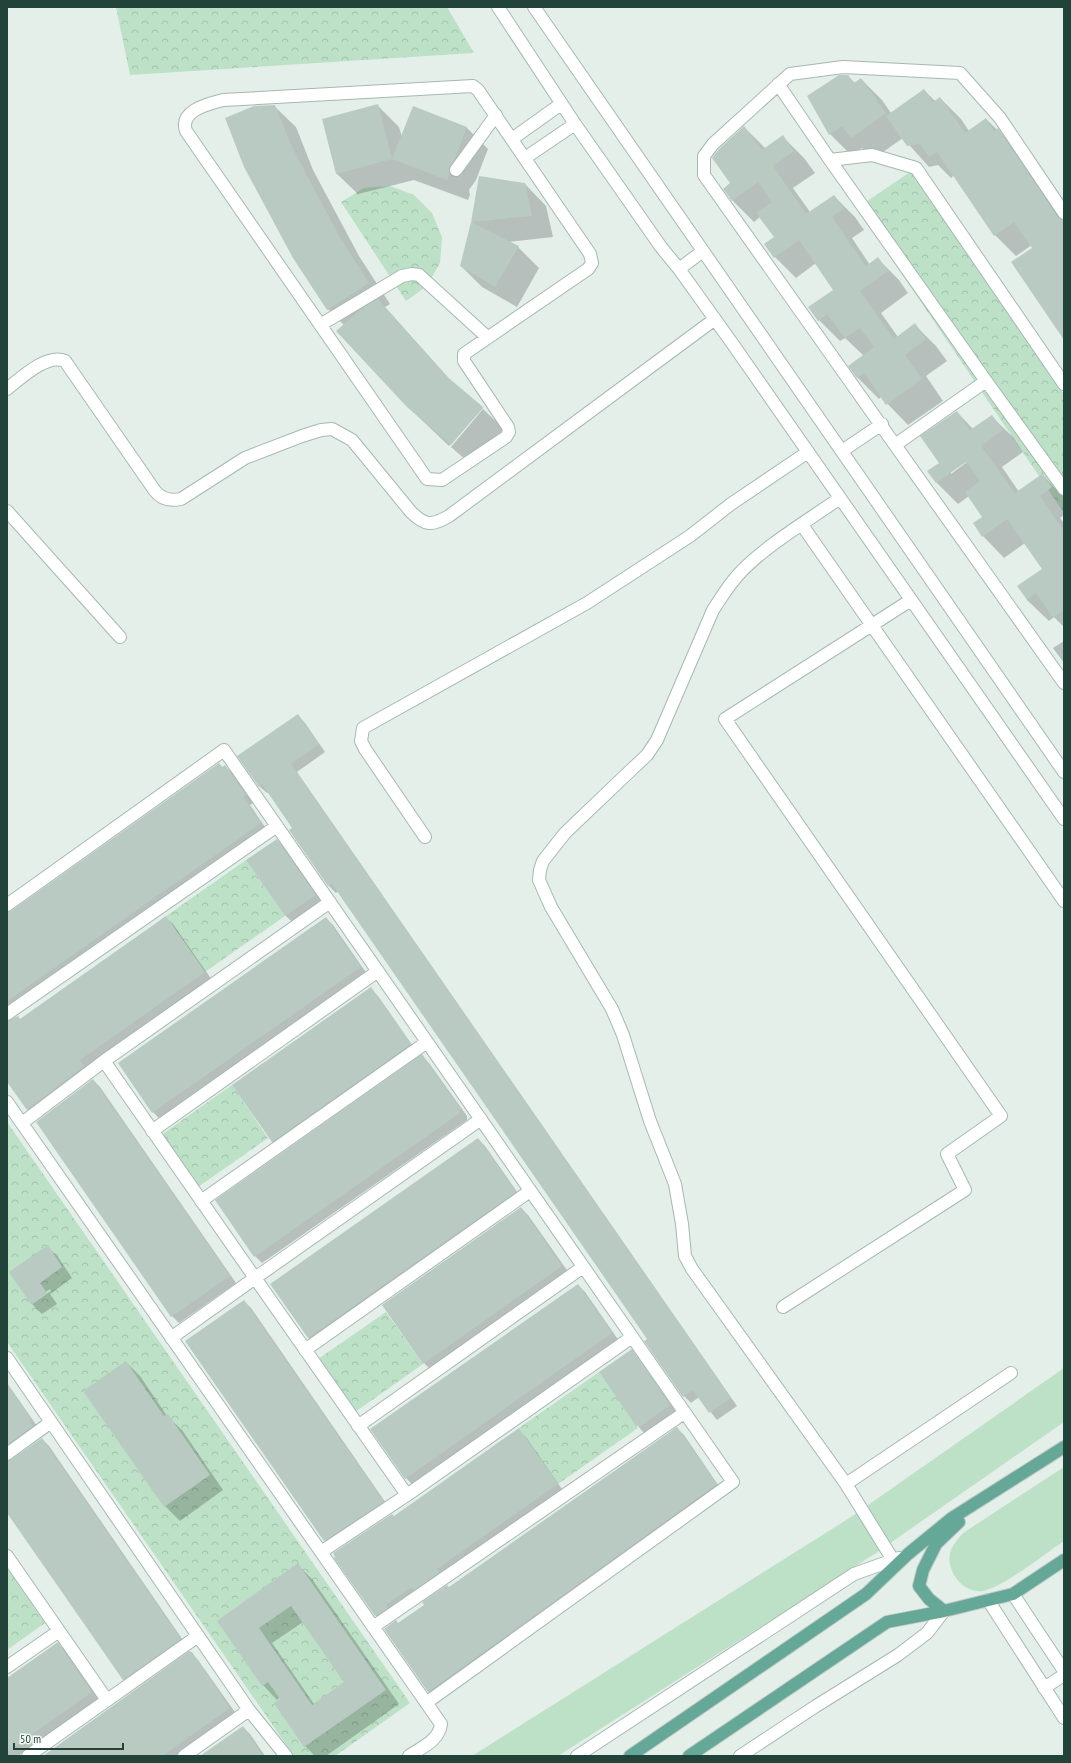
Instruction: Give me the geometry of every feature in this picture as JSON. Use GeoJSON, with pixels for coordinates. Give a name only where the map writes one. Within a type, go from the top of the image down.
{"type":"FeatureCollection","features":[{"type":"Feature","properties":{"kind":"main road"},"geometry":{"type":"LineString","coordinates":[[630,1756],[866,1594],[908,1554],[952,1518],[1064,1447]]}},
{"type":"Feature","properties":{"kind":"main road"},"geometry":{"type":"LineString","coordinates":[[944,1610],[929,1599],[919,1586],[923,1570],[936,1544],[967,1516],[975,1504]]}},
{"type":"Feature","properties":{"kind":"main road"},"geometry":{"type":"LineString","coordinates":[[689,1756],[887,1622],[1013,1594],[1064,1560]]}},
{"type":"Feature","properties":{"kind":"street"},"geometry":{"type":"LineString","coordinates":[[498,7],[561,104],[661,247],[679,269],[715,319],[1064,819]]}},
{"type":"Feature","properties":{"kind":"street"},"geometry":{"type":"LineString","coordinates":[[534,7],[842,451],[1060,756],[1064,772]]}},
{"type":"Feature","properties":{"kind":"street"},"geometry":{"type":"LineString","coordinates":[[1064,213],[1000,118],[960,73],[843,67],[790,74],[713,144],[704,156],[704,175],[882,424],[895,445],[1064,683]]}},
{"type":"Feature","properties":{"kind":"street"},"geometry":{"type":"LineString","coordinates":[[778,84],[830,160],[1064,489]]}},
{"type":"Feature","properties":{"kind":"street"},"geometry":{"type":"LineString","coordinates":[[473,86],[478,90],[496,115],[590,254],[592,263],[588,269],[464,354],[464,361],[508,427],[508,434],[506,437],[442,480],[427,479],[186,130],[185,121],[189,114],[198,108],[223,100],[473,86]]}},
{"type":"Feature","properties":{"kind":"street"},"geometry":{"type":"LineString","coordinates":[[512,139],[561,104]]}},
{"type":"Feature","properties":{"kind":"street"},"geometry":{"type":"LineString","coordinates":[[456,170],[496,115]]}},
{"type":"Feature","properties":{"kind":"street"},"geometry":{"type":"LineString","coordinates":[[525,158],[575,124]]}},
{"type":"Feature","properties":{"kind":"street"},"geometry":{"type":"LineString","coordinates":[[830,160],[872,155],[916,168],[1062,378]]}},
{"type":"Feature","properties":{"kind":"street"},"geometry":{"type":"LineString","coordinates":[[679,269],[703,251]]}},
{"type":"Feature","properties":{"kind":"street"},"geometry":{"type":"LineString","coordinates":[[320,325],[402,276],[412,274],[419,275],[487,337]]}},
{"type":"Feature","properties":{"kind":"street"},"geometry":{"type":"LineString","coordinates":[[7,389],[49,360],[59,358],[65,361],[155,492],[164,499],[181,499],[245,458],[302,436],[321,430],[332,429],[352,440],[412,512],[420,520],[430,524],[449,516],[715,319]]}},
{"type":"Feature","properties":{"kind":"street"},"geometry":{"type":"LineString","coordinates":[[895,445],[986,380]]}},
{"type":"Feature","properties":{"kind":"street"},"geometry":{"type":"LineString","coordinates":[[842,451],[882,424]]}},
{"type":"Feature","properties":{"kind":"street"},"geometry":{"type":"LineString","coordinates":[[426,837],[365,749],[361,741],[363,728],[587,603],[690,536],[731,504],[808,452]]}},
{"type":"Feature","properties":{"kind":"street"},"geometry":{"type":"LineString","coordinates":[[840,498],[761,554],[739,574],[724,591],[713,610],[657,740],[646,755],[565,833],[543,861],[539,880],[550,907],[612,1009],[623,1035],[650,1121],[675,1184],[682,1224],[685,1256],[692,1269],[846,1484],[893,1560]]}},
{"type":"Feature","properties":{"kind":"street"},"geometry":{"type":"LineString","coordinates":[[7,511],[120,637]]}},
{"type":"Feature","properties":{"kind":"street"},"geometry":{"type":"LineString","coordinates":[[802,525],[1064,901]]}},
{"type":"Feature","properties":{"kind":"street"},"geometry":{"type":"LineString","coordinates":[[783,1307],[965,1190],[948,1154],[1001,1116],[725,719],[912,600]]}},
{"type":"Feature","properties":{"kind":"street"},"geometry":{"type":"LineString","coordinates":[[7,905],[224,750],[733,1482],[426,1703]]}},
{"type":"Feature","properties":{"kind":"street"},"geometry":{"type":"LineString","coordinates":[[7,1014],[277,826]]}},
{"type":"Feature","properties":{"kind":"street"},"geometry":{"type":"LineString","coordinates":[[22,1123],[104,1061],[330,902]]}},
{"type":"Feature","properties":{"kind":"street"},"geometry":{"type":"LineString","coordinates":[[152,1131],[378,971]]}},
{"type":"Feature","properties":{"kind":"street"},"geometry":{"type":"LineString","coordinates":[[201,1201],[427,1042]]}},
{"type":"Feature","properties":{"kind":"street"},"geometry":{"type":"LineString","coordinates":[[104,1061],[407,1495]]}},
{"type":"Feature","properties":{"kind":"street"},"geometry":{"type":"LineString","coordinates":[[7,1102],[441,1724],[440,1733],[432,1741],[409,1756]]}},
{"type":"Feature","properties":{"kind":"street"},"geometry":{"type":"LineString","coordinates":[[171,1338],[480,1119]]}},
{"type":"Feature","properties":{"kind":"street"},"geometry":{"type":"LineString","coordinates":[[305,1350],[530,1191]]}},
{"type":"Feature","properties":{"kind":"street"},"geometry":{"type":"LineString","coordinates":[[358,1426],[583,1267]]}},
{"type":"Feature","properties":{"kind":"street"},"geometry":{"type":"LineString","coordinates":[[321,1552],[407,1495],[632,1337]]}},
{"type":"Feature","properties":{"kind":"street"},"geometry":{"type":"LineString","coordinates":[[7,1358],[249,1710],[286,1756]]}},
{"type":"Feature","properties":{"kind":"street"},"geometry":{"type":"LineString","coordinates":[[846,1484],[1011,1373]]}},
{"type":"Feature","properties":{"kind":"street"},"geometry":{"type":"LineString","coordinates":[[372,1627],[684,1413]]}},
{"type":"Feature","properties":{"kind":"street"},"geometry":{"type":"LineString","coordinates":[[7,1454],[51,1422]]}},
{"type":"Feature","properties":{"kind":"street"},"geometry":{"type":"LineString","coordinates":[[577,1756],[854,1574],[908,1554]]}},
{"type":"Feature","properties":{"kind":"street"},"geometry":{"type":"LineString","coordinates":[[7,1558],[107,1700]]}},
{"type":"Feature","properties":{"kind":"street"},"geometry":{"type":"LineString","coordinates":[[1013,1594],[1064,1671]]}},
{"type":"Feature","properties":{"kind":"street"},"geometry":{"type":"LineString","coordinates":[[988,1600],[1064,1718]]}},
{"type":"Feature","properties":{"kind":"street"},"geometry":{"type":"LineString","coordinates":[[740,1756],[816,1706],[898,1656],[927,1633],[944,1610]]}},
{"type":"Feature","properties":{"kind":"street"},"geometry":{"type":"LineString","coordinates":[[7,1667],[59,1630]]}},
{"type":"Feature","properties":{"kind":"street"},"geometry":{"type":"LineString","coordinates":[[28,1756],[198,1636]]}},
{"type":"Feature","properties":{"kind":"street"},"geometry":{"type":"LineString","coordinates":[[1044,1688],[1064,1675]]}},
{"type":"Feature","properties":{"kind":"street"},"geometry":{"type":"LineString","coordinates":[[184,1756],[249,1710]]}},
{"type":"Feature","properties":{"kind":"green space"},"geometry":{"type":"Polygon","coordinates":[[[116,7],[447,7],[474,53],[130,75],[116,7]]]}},
{"type":"Feature","properties":{"kind":"green space"},"geometry":{"type":"Polygon","coordinates":[[[913,170],[1064,394],[1064,513],[857,208],[913,170]]]}},
{"type":"Feature","properties":{"kind":"green space"},"geometry":{"type":"Polygon","coordinates":[[[390,186],[414,195],[432,213],[442,237],[440,263],[427,286],[406,301],[341,202],[364,188],[390,186]]]}},
{"type":"Feature","properties":{"kind":"green space"},"geometry":{"type":"Polygon","coordinates":[[[246,860],[285,916],[205,972],[166,916],[246,860]]]}},
{"type":"Feature","properties":{"kind":"green space"},"geometry":{"type":"Polygon","coordinates":[[[232,1085],[268,1138],[198,1187],[161,1135],[232,1085]]]}},
{"type":"Feature","properties":{"kind":"green space"},"geometry":{"type":"Polygon","coordinates":[[[7,1122],[410,1703],[335,1756],[294,1756],[7,1342],[7,1122]]]}},
{"type":"Feature","properties":{"kind":"green space"},"geometry":{"type":"Polygon","coordinates":[[[386,1312],[423,1364],[355,1412],[318,1359],[386,1312]]]}},
{"type":"Feature","properties":{"kind":"green space"},"geometry":{"type":"Polygon","coordinates":[[[1064,1368],[1064,1422],[876,1553],[558,1756],[472,1756],[851,1517],[1064,1368]]]}},
{"type":"Feature","properties":{"kind":"green space"},"geometry":{"type":"Polygon","coordinates":[[[599,1372],[638,1428],[558,1484],[519,1428],[599,1372]]]}},
{"type":"Feature","properties":{"kind":"green space"},"geometry":{"type":"Polygon","coordinates":[[[1064,1467],[1064,1541],[1012,1577],[991,1588],[983,1591],[977,1591],[967,1588],[959,1582],[953,1573],[949,1558],[951,1549],[959,1537],[1064,1467]]]}},
{"type":"Feature","properties":{"kind":"green space"},"geometry":{"type":"Polygon","coordinates":[[[9,1571],[45,1623],[7,1650],[7,1572],[9,1571]]]}},
{"type":"Feature","properties":{"kind":"building"},"geometry":{"type":"Polygon","coordinates":[[[839,75],[848,75],[854,83],[861,78],[886,113],[851,138],[842,126],[829,135],[807,96],[839,75]]]}},
{"type":"Feature","properties":{"kind":"building"},"geometry":{"type":"Polygon","coordinates":[[[924,89],[933,102],[940,97],[965,133],[986,118],[994,131],[998,128],[1058,217],[1064,220],[1064,340],[1011,262],[1032,248],[1014,222],[994,236],[937,152],[929,157],[920,144],[907,146],[886,116],[924,89]]]}},
{"type":"Feature","properties":{"kind":"building"},"geometry":{"type":"Polygon","coordinates":[[[378,104],[392,159],[336,174],[322,119],[378,104]]]}},
{"type":"Feature","properties":{"kind":"building"},"geometry":{"type":"Polygon","coordinates":[[[275,105],[292,147],[338,234],[369,283],[327,310],[293,258],[244,167],[225,118],[254,106],[275,105]]]}},
{"type":"Feature","properties":{"kind":"building"},"geometry":{"type":"Polygon","coordinates":[[[413,106],[467,127],[449,169],[447,180],[392,159],[413,106]]]}},
{"type":"Feature","properties":{"kind":"building"},"geometry":{"type":"Polygon","coordinates":[[[744,126],[762,150],[783,135],[794,151],[773,166],[806,214],[834,195],[844,208],[832,217],[849,242],[866,266],[878,257],[888,271],[860,291],[894,339],[915,323],[926,339],[905,355],[922,379],[886,405],[864,373],[857,378],[848,366],[874,347],[860,328],[845,338],[827,314],[818,321],[808,307],[833,290],[799,240],[774,258],[764,244],[774,237],[756,213],[772,202],[758,182],[732,201],[723,189],[730,183],[712,158],[719,149],[744,126]]]}},
{"type":"Feature","properties":{"kind":"building"},"geometry":{"type":"Polygon","coordinates":[[[479,176],[525,183],[532,216],[471,222],[479,176]]]}},
{"type":"Feature","properties":{"kind":"building"},"geometry":{"type":"Polygon","coordinates":[[[471,222],[519,246],[495,287],[460,266],[471,222]]]}},
{"type":"Feature","properties":{"kind":"building"},"geometry":{"type":"Polygon","coordinates":[[[378,299],[444,374],[483,407],[451,445],[407,407],[336,331],[364,307],[378,299]]]}},
{"type":"Feature","properties":{"kind":"building"},"geometry":{"type":"Polygon","coordinates":[[[957,411],[970,430],[992,415],[1003,430],[981,446],[1015,493],[1042,474],[1052,487],[1040,496],[1064,531],[1064,610],[1053,618],[1036,593],[1027,600],[1017,586],[1042,569],[1007,519],[982,537],[973,523],[982,517],[965,492],[980,481],[966,462],[936,483],[927,471],[939,463],[920,436],[957,411]]]}},
{"type":"Feature","properties":{"kind":"building"},"geometry":{"type":"Polygon","coordinates":[[[298,714],[319,744],[291,764],[731,1398],[709,1413],[693,1390],[683,1397],[644,1341],[647,1339],[332,884],[328,886],[289,830],[292,828],[262,784],[259,787],[237,756],[298,714]]]}},
{"type":"Feature","properties":{"kind":"building"},"geometry":{"type":"Polygon","coordinates":[[[219,763],[222,767],[225,765],[246,795],[243,797],[261,823],[20,992],[8,1001],[9,1003],[7,1005],[7,912],[11,911],[219,763]]]}},
{"type":"Feature","properties":{"kind":"building"},"geometry":{"type":"Polygon","coordinates":[[[277,839],[316,895],[285,916],[246,860],[277,839]]]}},
{"type":"Feature","properties":{"kind":"building"},"geometry":{"type":"Polygon","coordinates":[[[166,916],[205,972],[80,1060],[84,1066],[27,1110],[7,1082],[7,1021],[18,1016],[20,1019],[166,916]]]}},
{"type":"Feature","properties":{"kind":"building"},"geometry":{"type":"Polygon","coordinates":[[[326,917],[361,967],[152,1113],[118,1063],[326,917]]]}},
{"type":"Feature","properties":{"kind":"building"},"geometry":{"type":"Polygon","coordinates":[[[371,987],[411,1044],[272,1142],[232,1085],[371,987]]]}},
{"type":"Feature","properties":{"kind":"building"},"geometry":{"type":"Polygon","coordinates":[[[422,1054],[460,1108],[460,1113],[254,1257],[215,1200],[422,1054]]]}},
{"type":"Feature","properties":{"kind":"building"},"geometry":{"type":"Polygon","coordinates":[[[93,1079],[230,1276],[171,1317],[36,1122],[93,1079]]]}},
{"type":"Feature","properties":{"kind":"building"},"geometry":{"type":"Polygon","coordinates":[[[478,1138],[516,1192],[308,1338],[270,1284],[478,1138]]]}},
{"type":"Feature","properties":{"kind":"building"},"geometry":{"type":"Polygon","coordinates":[[[521,1207],[562,1266],[423,1364],[382,1305],[521,1207]]]}},
{"type":"Feature","properties":{"kind":"building"},"geometry":{"type":"Polygon","coordinates":[[[48,1245],[62,1267],[40,1283],[47,1293],[31,1304],[9,1272],[48,1245]]]}},
{"type":"Feature","properties":{"kind":"building"},"geometry":{"type":"Polygon","coordinates":[[[578,1284],[612,1333],[405,1479],[370,1429],[578,1284]]]}},
{"type":"Feature","properties":{"kind":"building"},"geometry":{"type":"Polygon","coordinates":[[[244,1300],[384,1502],[324,1541],[185,1341],[244,1300]]]}},
{"type":"Feature","properties":{"kind":"building"},"geometry":{"type":"Polygon","coordinates":[[[632,1349],[670,1405],[641,1426],[636,1426],[599,1372],[632,1349]]]}},
{"type":"Feature","properties":{"kind":"building"},"geometry":{"type":"Polygon","coordinates":[[[126,1361],[164,1416],[168,1414],[210,1475],[164,1507],[83,1391],[126,1361]]]}},
{"type":"Feature","properties":{"kind":"building"},"geometry":{"type":"Polygon","coordinates":[[[7,1384],[31,1419],[29,1420],[33,1426],[7,1445],[7,1384]]]}},
{"type":"Feature","properties":{"kind":"building"},"geometry":{"type":"Polygon","coordinates":[[[677,1427],[717,1484],[428,1692],[384,1629],[396,1620],[398,1623],[424,1605],[422,1602],[447,1585],[449,1587],[677,1427]]]}},
{"type":"Feature","properties":{"kind":"building"},"geometry":{"type":"Polygon","coordinates":[[[519,1428],[558,1484],[437,1569],[439,1573],[414,1590],[411,1587],[386,1605],[388,1608],[375,1616],[334,1558],[333,1553],[392,1514],[394,1516],[519,1428]]]}},
{"type":"Feature","properties":{"kind":"building"},"geometry":{"type":"Polygon","coordinates":[[[42,1438],[181,1639],[123,1680],[7,1513],[7,1461],[11,1460],[42,1438]]]}},
{"type":"Feature","properties":{"kind":"building"},"geometry":{"type":"Polygon","coordinates":[[[298,1563],[386,1690],[304,1747],[274,1703],[280,1699],[268,1682],[262,1686],[217,1621],[298,1563]],[[291,1606],[259,1628],[312,1705],[344,1682],[291,1606]]]}},
{"type":"Feature","properties":{"kind":"building"},"geometry":{"type":"Polygon","coordinates":[[[58,1642],[92,1692],[7,1752],[7,1678],[58,1642]]]}},
{"type":"Feature","properties":{"kind":"building"},"geometry":{"type":"Polygon","coordinates":[[[189,1651],[192,1652],[230,1708],[162,1756],[43,1756],[189,1651]]]}},
{"type":"Feature","properties":{"kind":"building"},"geometry":{"type":"Polygon","coordinates":[[[243,1726],[263,1756],[200,1756],[230,1735],[243,1726]]]}}]}
